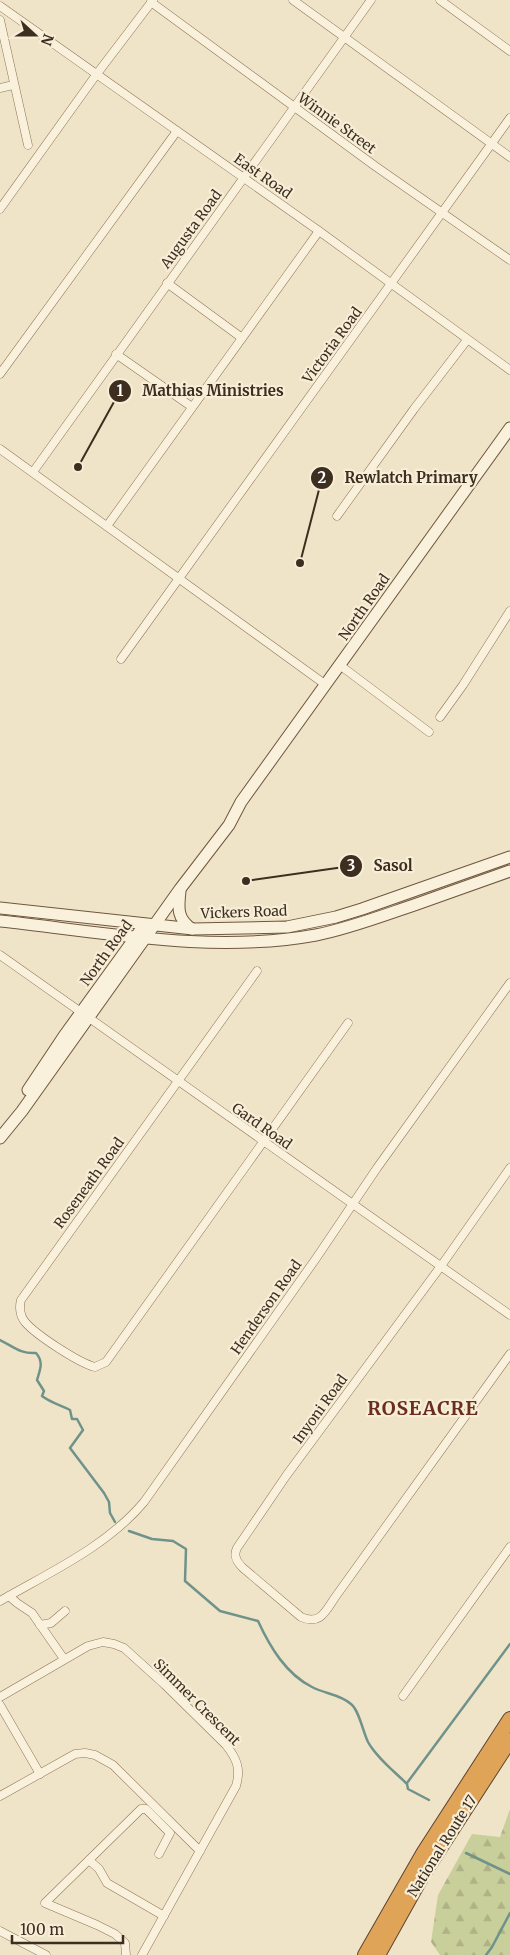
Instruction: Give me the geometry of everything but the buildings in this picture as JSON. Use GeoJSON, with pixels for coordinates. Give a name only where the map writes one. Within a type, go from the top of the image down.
{"type":"FeatureCollection","features":[{"type":"Feature","properties":{"kind":"highway"},"geometry":{"type":"LineString","coordinates":[[365,1955],[424,1852],[510,1719]]}},
{"type":"Feature","properties":{"kind":"highway","name":"National Route 17"},"geometry":{"type":"LineString","coordinates":[[378,1955],[427,1868],[510,1740]]}},
{"type":"Feature","properties":{"kind":"street"},"geometry":{"type":"LineString","coordinates":[[0,4],[2,0]]}},
{"type":"Feature","properties":{"kind":"street"},"geometry":{"type":"LineString","coordinates":[[293,0],[510,156]]}},
{"type":"Feature","properties":{"kind":"street","name":"Augusta Road"},"geometry":{"type":"LineString","coordinates":[[33,472],[371,0]]}},
{"type":"Feature","properties":{"kind":"street"},"geometry":{"type":"LineString","coordinates":[[440,0],[510,51]]}},
{"type":"Feature","properties":{"kind":"street"},"geometry":{"type":"LineString","coordinates":[[0,209],[96,75],[152,1]]}},
{"type":"Feature","properties":{"kind":"street","name":"Winnie Street"},"geometry":{"type":"LineString","coordinates":[[152,1],[294,108],[510,260]]}},
{"type":"Feature","properties":{"kind":"street","name":"East Road"},"geometry":{"type":"LineString","coordinates":[[0,4],[96,75],[319,231],[510,370]]}},
{"type":"Feature","properties":{"kind":"street"},"geometry":{"type":"LineString","coordinates":[[0,20],[13,85],[28,145]]}},
{"type":"Feature","properties":{"kind":"street"},"geometry":{"type":"LineString","coordinates":[[0,88],[13,85]]}},
{"type":"Feature","properties":{"kind":"street","name":"Victoria Road"},"geometry":{"type":"LineString","coordinates":[[121,659],[510,118]]}},
{"type":"Feature","properties":{"kind":"street"},"geometry":{"type":"LineString","coordinates":[[0,374],[177,130]]}},
{"type":"Feature","properties":{"kind":"street"},"geometry":{"type":"LineString","coordinates":[[107,526],[319,231]]}},
{"type":"Feature","properties":{"kind":"street"},"geometry":{"type":"LineString","coordinates":[[168,283],[242,338]]}},
{"type":"Feature","properties":{"kind":"street"},"geometry":{"type":"LineString","coordinates":[[337,516],[414,409],[467,340]]}},
{"type":"Feature","properties":{"kind":"street"},"geometry":{"type":"LineString","coordinates":[[116,354],[192,407]]}},
{"type":"Feature","properties":{"kind":"street","name":"North Road"},"geometry":{"type":"LineString","coordinates":[[3,1133],[26,1093],[85,1016],[215,831],[241,802],[341,666],[510,428]]}},
{"type":"Feature","properties":{"kind":"street"},"geometry":{"type":"LineString","coordinates":[[0,449],[326,685]]}},
{"type":"Feature","properties":{"kind":"street"},"geometry":{"type":"LineString","coordinates":[[440,718],[510,611]]}},
{"type":"Feature","properties":{"kind":"street"},"geometry":{"type":"LineString","coordinates":[[341,666],[430,732]]}},
{"type":"Feature","properties":{"kind":"street","name":"North Road"},"geometry":{"type":"LineString","coordinates":[[150,925],[229,825],[241,802]]}},
{"type":"Feature","properties":{"kind":"street","name":"Vickers Road"},"geometry":{"type":"LineString","coordinates":[[0,908],[194,929],[287,927],[336,917],[510,858]]}},
{"type":"Feature","properties":{"kind":"street","name":"Vickers Road"},"geometry":{"type":"LineString","coordinates":[[0,921],[141,937],[222,942],[270,940],[318,934],[365,922],[510,871]]}},
{"type":"Feature","properties":{"kind":"street"},"geometry":{"type":"LineString","coordinates":[[180,889],[179,916],[187,925],[194,929]]}},
{"type":"Feature","properties":{"kind":"street"},"geometry":{"type":"LineString","coordinates":[[108,933],[120,946],[119,960]]}},
{"type":"Feature","properties":{"kind":"street","name":"North Road"},"geometry":{"type":"LineString","coordinates":[[85,1016],[119,960],[141,937]]}},
{"type":"Feature","properties":{"kind":"street","name":"Gard Road"},"geometry":{"type":"LineString","coordinates":[[0,956],[510,1315]]}},
{"type":"Feature","properties":{"kind":"street","name":"Roseneath Road"},"geometry":{"type":"LineString","coordinates":[[257,971],[20,1303],[21,1314],[25,1322],[83,1362],[95,1367],[106,1362],[263,1142]]}},
{"type":"Feature","properties":{"kind":"street","name":"Henderson Road"},"geometry":{"type":"LineString","coordinates":[[0,1601],[87,1551],[131,1517],[144,1502],[510,983]]}},
{"type":"Feature","properties":{"kind":"street"},"geometry":{"type":"LineString","coordinates":[[263,1142],[348,1023]]}},
{"type":"Feature","properties":{"kind":"street","name":"Inyoni Road"},"geometry":{"type":"LineString","coordinates":[[510,1168],[441,1266],[286,1476],[235,1551],[237,1561],[301,1616],[307,1619],[318,1618],[336,1596],[510,1354]]}},
{"type":"Feature","properties":{"kind":"street"},"geometry":{"type":"LineString","coordinates":[[403,1696],[510,1547]]}},
{"type":"Feature","properties":{"kind":"street"},"geometry":{"type":"LineString","coordinates":[[9,1596],[16,1603],[30,1611],[64,1659]]}},
{"type":"Feature","properties":{"kind":"street"},"geometry":{"type":"LineString","coordinates":[[40,1624],[51,1623],[65,1610]]}},
{"type":"Feature","properties":{"kind":"street","name":"Simmer Crescent"},"geometry":{"type":"LineString","coordinates":[[0,1697],[93,1644],[110,1643],[120,1646],[164,1685],[231,1752],[239,1772],[236,1786],[142,1955]]}},
{"type":"Feature","properties":{"kind":"street"},"geometry":{"type":"LineString","coordinates":[[0,1704],[40,1774]]}},
{"type":"Feature","properties":{"kind":"street"},"geometry":{"type":"LineString","coordinates":[[0,1796],[75,1754],[86,1753],[104,1758],[113,1765],[200,1851]]}},
{"type":"Feature","properties":{"kind":"street"},"geometry":{"type":"LineString","coordinates":[[126,1955],[125,1943],[115,1934],[45,1902],[144,1808],[170,1833],[159,1854]]}},
{"type":"Feature","properties":{"kind":"street"},"geometry":{"type":"LineString","coordinates":[[88,1860],[99,1869],[107,1883],[164,1916]]}},
{"type":"Feature","properties":{"kind":"street"},"geometry":{"type":"LineString","coordinates":[[0,1931],[46,1955]]}},
{"type":"Feature","properties":{"kind":"green space"},"geometry":{"type":"Polygon","coordinates":[[[510,1809],[510,1955],[440,1955],[431,1942],[438,1895],[472,1834],[500,1837],[510,1809]]]}},
{"type":"Feature","properties":{"kind":"waterway"},"geometry":{"type":"LineString","coordinates":[[0,1340],[21,1351],[36,1353],[38,1356],[41,1366],[37,1380],[44,1391],[42,1396],[70,1410],[72,1419],[77,1419],[83,1430],[70,1448],[104,1493],[115,1522]]}},
{"type":"Feature","properties":{"kind":"waterway"},"geometry":{"type":"LineString","coordinates":[[129,1531],[152,1539],[173,1541],[186,1549],[185,1581],[220,1611],[258,1621],[274,1650],[294,1675],[312,1687],[342,1698],[351,1704],[359,1716],[368,1742],[376,1753],[407,1784],[408,1789],[429,1800]]}},
{"type":"Feature","properties":{"kind":"waterway"},"geometry":{"type":"LineString","coordinates":[[407,1783],[510,1644]]}},
{"type":"Feature","properties":{"kind":"waterway"},"geometry":{"type":"LineString","coordinates":[[466,1853],[510,1874]]}},
{"type":"Feature","properties":{"kind":"waterway"},"geometry":{"type":"LineString","coordinates":[[486,1955],[510,1913]]}},
{"type":"Feature","properties":{"kind":"place","name":"Mathias Ministries"},"geometry":{"type":"Point","coordinates":[78,467]}},
{"type":"Feature","properties":{"kind":"place","name":"Rewlatch Primary"},"geometry":{"type":"Point","coordinates":[300,563]}},
{"type":"Feature","properties":{"kind":"place","name":"Sasol"},"geometry":{"type":"Point","coordinates":[246,881]}},
{"type":"Feature","properties":{"kind":"district","name":"ROSEACRE"},"geometry":{"type":"Point","coordinates":[423,1408]}}]}
